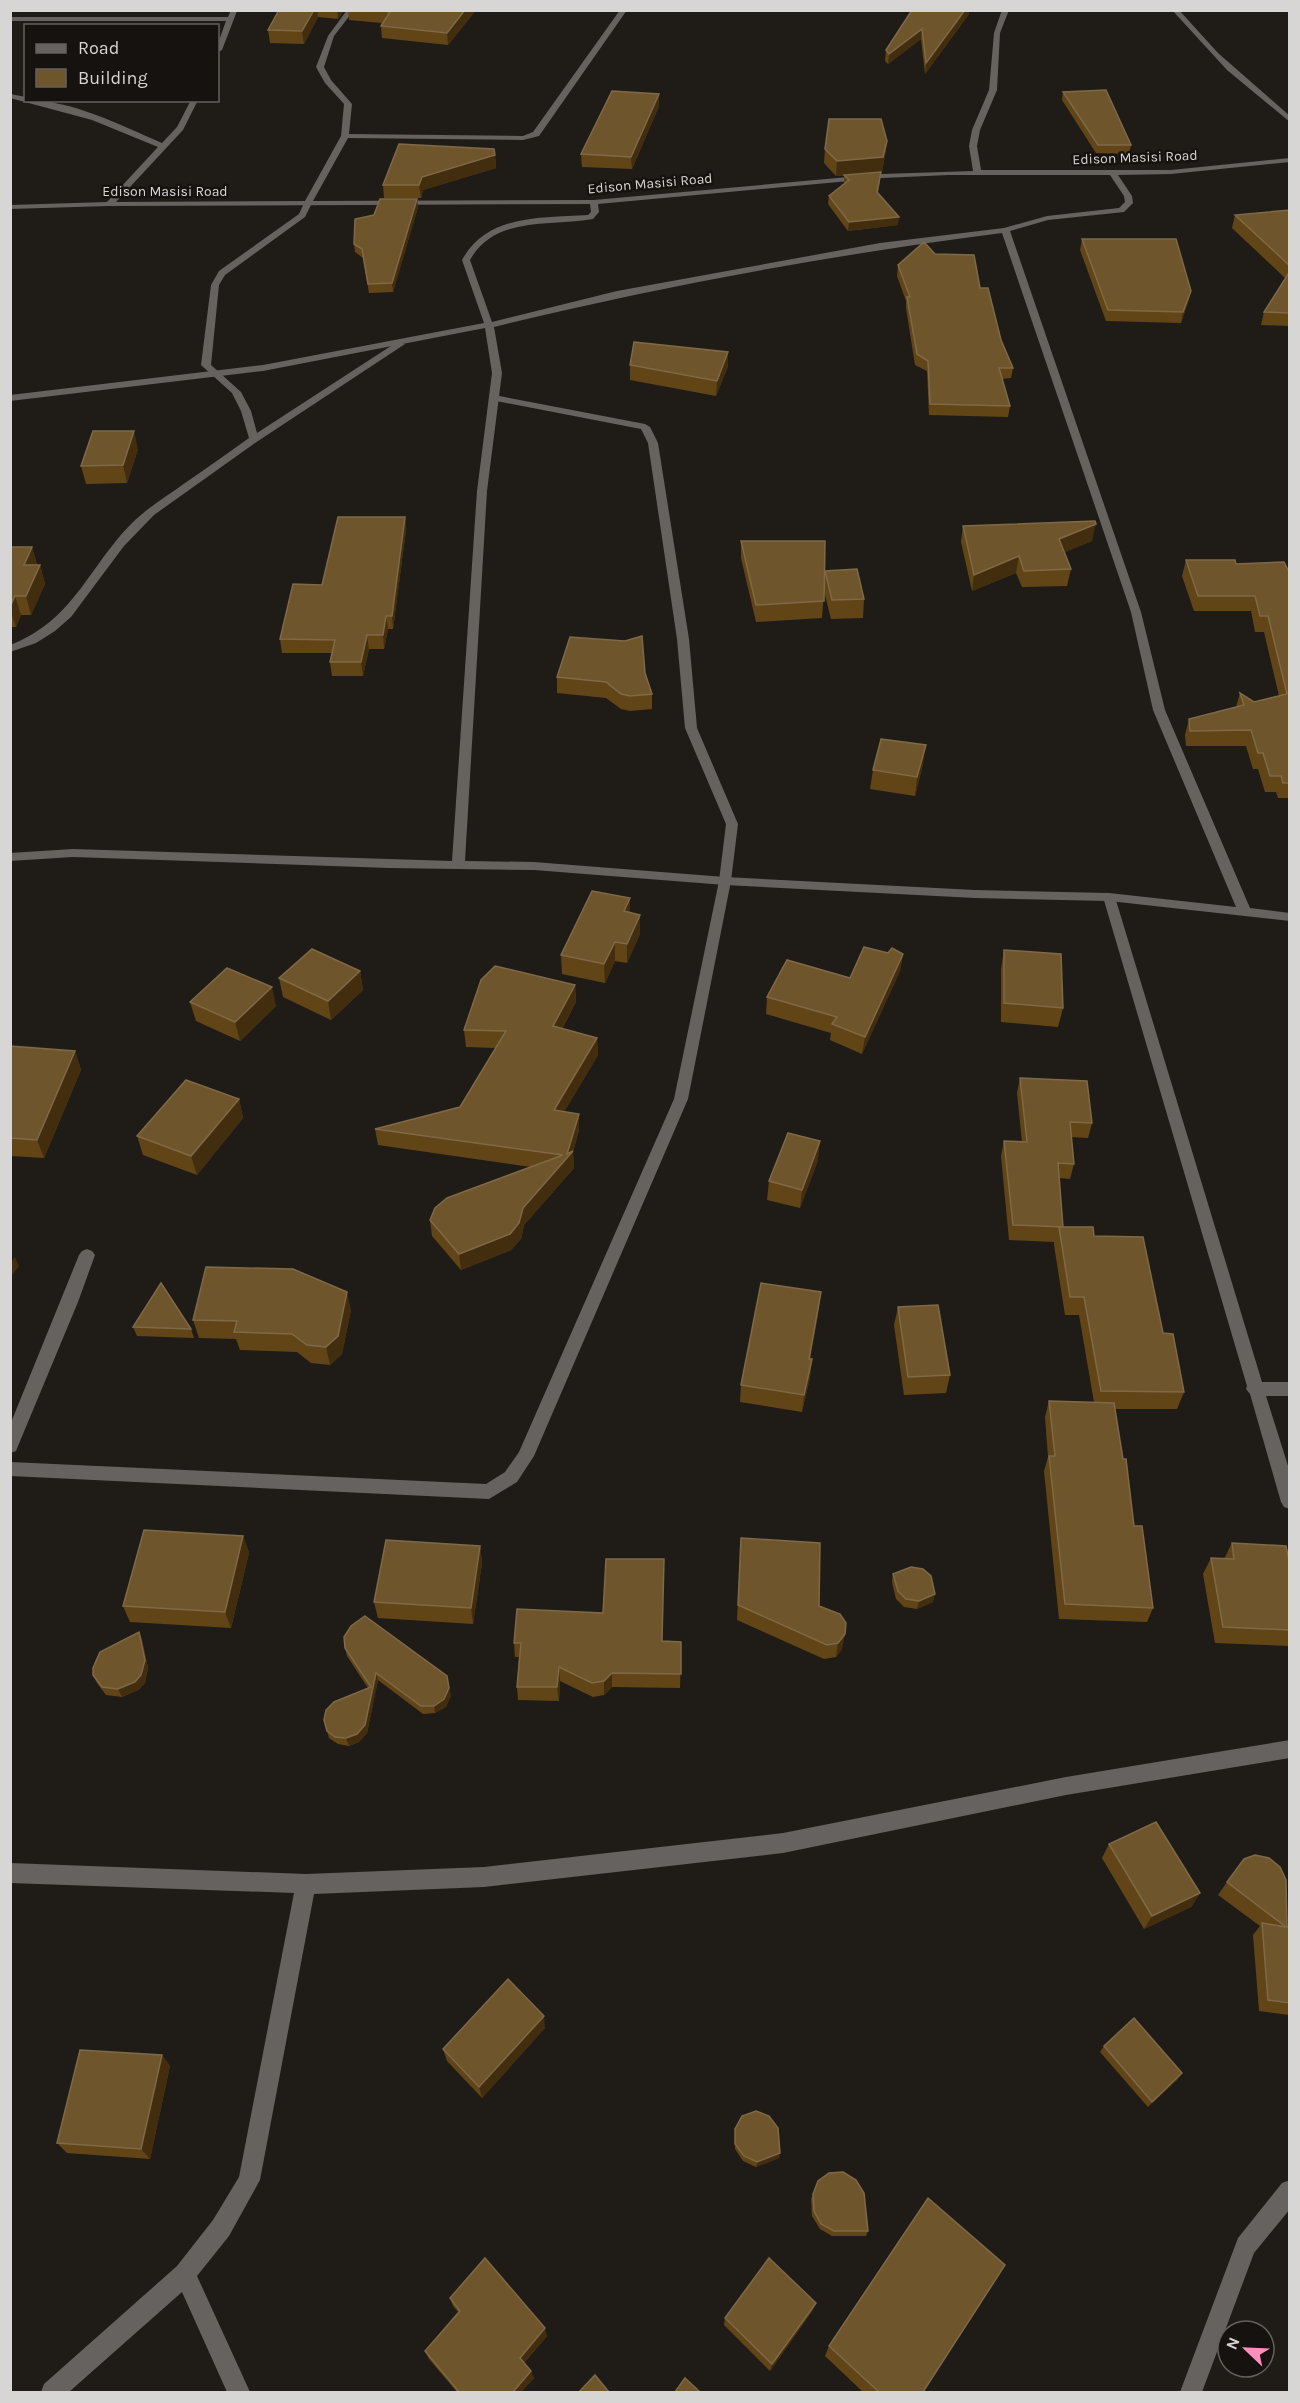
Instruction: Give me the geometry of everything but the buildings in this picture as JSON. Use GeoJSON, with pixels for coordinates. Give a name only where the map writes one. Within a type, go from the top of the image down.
{"type":"FeatureCollection","features":[{"type":"Feature","properties":{"kind":"street"},"geometry":{"type":"LineString","coordinates":[[219,48],[235,10]]}},
{"type":"Feature","properties":{"kind":"street"},"geometry":{"type":"LineString","coordinates":[[254,439],[240,398],[230,385],[206,365],[215,285],[222,273],[302,215],[345,136],[348,104],[328,81],[320,67],[325,48],[339,21],[351,10]]}},
{"type":"Feature","properties":{"kind":"street"},"geometry":{"type":"LineString","coordinates":[[977,173],[973,146],[976,130],[993,90],[997,33],[1006,10]]}},
{"type":"Feature","properties":{"kind":"street"},"geometry":{"type":"LineString","coordinates":[[1175,10],[1194,34],[1290,120]]}},
{"type":"Feature","properties":{"kind":"street"},"geometry":{"type":"LineString","coordinates":[[345,136],[523,138],[536,134],[620,12]]}},
{"type":"Feature","properties":{"kind":"street"},"geometry":{"type":"LineString","coordinates":[[10,20],[230,20]]}},
{"type":"Feature","properties":{"kind":"street"},"geometry":{"type":"LineString","coordinates":[[37,102],[95,118],[163,146]]}},
{"type":"Feature","properties":{"kind":"street"},"geometry":{"type":"LineString","coordinates":[[109,204],[180,128],[194,102]]}},
{"type":"Feature","properties":{"kind":"street","name":"Edison Masisi Road"},"geometry":{"type":"LineString","coordinates":[[10,207],[109,204],[594,202],[882,176],[1112,171],[1171,172],[1290,160]]}},
{"type":"Feature","properties":{"kind":"street"},"geometry":{"type":"LineString","coordinates":[[10,398],[214,374],[400,344],[629,292],[880,246],[1005,230],[1047,218],[1121,210],[1129,203],[1128,196],[1112,171]]}},
{"type":"Feature","properties":{"kind":"street"},"geometry":{"type":"LineString","coordinates":[[459,864],[481,502],[497,373],[489,325],[466,260],[477,242],[493,232],[516,225],[590,217],[595,212],[594,202]]}},
{"type":"Feature","properties":{"kind":"street"},"geometry":{"type":"LineString","coordinates":[[1005,230],[1136,612],[1159,710],[1245,912]]}},
{"type":"Feature","properties":{"kind":"street"},"geometry":{"type":"LineString","coordinates":[[10,649],[42,635],[61,622],[81,601],[135,526],[254,439],[400,344]]}},
{"type":"Feature","properties":{"kind":"street"},"geometry":{"type":"LineString","coordinates":[[10,1469],[489,1492],[510,1477],[526,1455],[681,1099],[725,881],[732,825],[691,728],[679,616],[653,443],[645,427],[494,398]]}},
{"type":"Feature","properties":{"kind":"street"},"geometry":{"type":"LineString","coordinates":[[10,857],[73,854],[389,864],[459,864],[613,871],[725,881],[975,894],[1109,897],[1290,917]]}},
{"type":"Feature","properties":{"kind":"street"},"geometry":{"type":"LineString","coordinates":[[1109,897],[1254,1389],[1290,1502]]}},
{"type":"Feature","properties":{"kind":"street"},"geometry":{"type":"LineString","coordinates":[[10,1446],[70,1302],[87,1255]]}},
{"type":"Feature","properties":{"kind":"street"},"geometry":{"type":"LineString","coordinates":[[1254,1389],[1290,1389]]}},
{"type":"Feature","properties":{"kind":"street"},"geometry":{"type":"LineString","coordinates":[[10,1873],[306,1884],[484,1878],[783,1843],[1066,1786],[1290,1749]]}},
{"type":"Feature","properties":{"kind":"street"},"geometry":{"type":"LineString","coordinates":[[52,2392],[185,2274],[221,2228],[249,2180],[306,1884]]}},
{"type":"Feature","properties":{"kind":"street"},"geometry":{"type":"LineString","coordinates":[[1191,2392],[1246,2247],[1290,2191]]}},
{"type":"Feature","properties":{"kind":"street"},"geometry":{"type":"LineString","coordinates":[[185,2274],[239,2392]]}}]}
